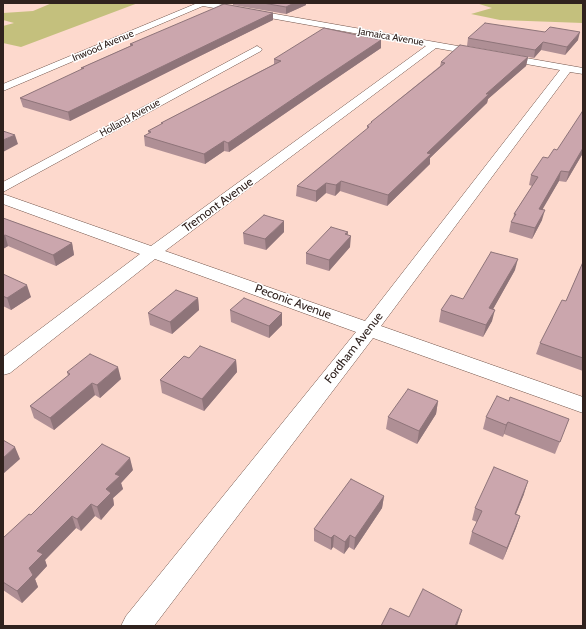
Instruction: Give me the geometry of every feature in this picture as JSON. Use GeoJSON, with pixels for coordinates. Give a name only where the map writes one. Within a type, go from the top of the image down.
{"type":"FeatureCollection","features":[{"type":"Feature","properties":{"kind":"street","name":"Jamaica Avenue"},"geometry":{"type":"LineString","coordinates":[[200,3],[575,69]]}},
{"type":"Feature","properties":{"kind":"street","name":"Inwood Avenue"},"geometry":{"type":"LineString","coordinates":[[3,88],[198,6],[200,3]]}},
{"type":"Feature","properties":{"kind":"street","name":"Tremont Avenue"},"geometry":{"type":"LineString","coordinates":[[3,368],[153,252],[434,44]]}},
{"type":"Feature","properties":{"kind":"street","name":"Holland Avenue"},"geometry":{"type":"LineString","coordinates":[[3,188],[256,49]]}},
{"type":"Feature","properties":{"kind":"street","name":"Fordham Avenue"},"geometry":{"type":"LineString","coordinates":[[136,626],[575,69]]}},
{"type":"Feature","properties":{"kind":"street","name":"Peconic Avenue"},"geometry":{"type":"LineString","coordinates":[[3,199],[583,405]]}},
{"type":"Feature","properties":{"kind":"shaded area"},"geometry":{"type":"Polygon","coordinates":[[[52,3],[138,3],[21,47],[3,43],[3,26],[14,23],[3,20],[3,13],[33,11],[52,3]]]}},
{"type":"Feature","properties":{"kind":"shaded area"},"geometry":{"type":"Polygon","coordinates":[[[476,3],[583,3],[583,23],[500,20],[471,14],[492,8],[476,3]]]}},
{"type":"Feature","properties":{"kind":"building"},"geometry":{"type":"Polygon","coordinates":[[[263,3],[294,3],[286,7],[263,3]]]}},
{"type":"Feature","properties":{"kind":"building"},"geometry":{"type":"Polygon","coordinates":[[[224,4],[273,13],[68,112],[20,98],[84,68],[81,68],[133,45],[130,44],[224,4]]]}},
{"type":"Feature","properties":{"kind":"building"},"geometry":{"type":"Polygon","coordinates":[[[485,23],[545,32],[550,27],[580,32],[567,47],[543,42],[535,50],[468,38],[485,23]]]}},
{"type":"Feature","properties":{"kind":"building"},"geometry":{"type":"Polygon","coordinates":[[[324,28],[381,40],[228,143],[224,141],[204,154],[144,136],[151,132],[148,131],[163,123],[161,123],[281,61],[274,59],[324,28]]]}},
{"type":"Feature","properties":{"kind":"building"},"geometry":{"type":"Polygon","coordinates":[[[460,45],[528,57],[486,94],[489,94],[427,153],[431,154],[388,195],[341,181],[336,185],[326,183],[316,191],[297,186],[369,127],[367,126],[371,122],[445,63],[441,62],[460,45]]]}},
{"type":"Feature","properties":{"kind":"building"},"geometry":{"type":"Polygon","coordinates":[[[582,112],[583,148],[569,172],[561,171],[539,209],[545,210],[535,228],[511,222],[516,214],[514,214],[538,177],[531,175],[543,157],[548,158],[554,149],[557,150],[582,112]]]}},
{"type":"Feature","properties":{"kind":"building"},"geometry":{"type":"Polygon","coordinates":[[[3,131],[15,135],[3,140],[3,131]]]}},
{"type":"Feature","properties":{"kind":"building"},"geometry":{"type":"Polygon","coordinates":[[[264,215],[284,221],[265,239],[243,233],[264,215]]]}},
{"type":"Feature","properties":{"kind":"building"},"geometry":{"type":"Polygon","coordinates":[[[3,218],[72,243],[53,255],[5,235],[3,236],[3,218]]]}},
{"type":"Feature","properties":{"kind":"building"},"geometry":{"type":"Polygon","coordinates":[[[331,227],[348,232],[345,234],[351,236],[329,260],[306,253],[331,227]]]}},
{"type":"Feature","properties":{"kind":"building"},"geometry":{"type":"Polygon","coordinates":[[[491,252],[518,259],[489,308],[495,310],[486,325],[441,310],[451,295],[463,299],[491,252]]]}},
{"type":"Feature","properties":{"kind":"building"},"geometry":{"type":"Polygon","coordinates":[[[583,262],[583,358],[540,343],[562,300],[566,301],[583,262]]]}},
{"type":"Feature","properties":{"kind":"building"},"geometry":{"type":"Polygon","coordinates":[[[3,274],[27,285],[7,298],[3,296],[3,274]]]}},
{"type":"Feature","properties":{"kind":"building"},"geometry":{"type":"Polygon","coordinates":[[[176,290],[198,298],[170,322],[148,313],[176,290]]]}},
{"type":"Feature","properties":{"kind":"building"},"geometry":{"type":"Polygon","coordinates":[[[244,298],[282,313],[269,326],[230,310],[244,298]]]}},
{"type":"Feature","properties":{"kind":"building"},"geometry":{"type":"Polygon","coordinates":[[[200,346],[236,360],[202,399],[160,380],[184,356],[189,358],[200,346]]]}},
{"type":"Feature","properties":{"kind":"building"},"geometry":{"type":"Polygon","coordinates":[[[90,354],[118,367],[97,385],[92,383],[50,418],[30,406],[70,374],[67,372],[90,354]]]}},
{"type":"Feature","properties":{"kind":"building"},"geometry":{"type":"Polygon","coordinates":[[[408,389],[438,401],[419,431],[388,417],[408,389]]]}},
{"type":"Feature","properties":{"kind":"building"},"geometry":{"type":"Polygon","coordinates":[[[497,396],[509,401],[510,397],[569,419],[560,442],[508,422],[506,425],[486,417],[497,396]]]}},
{"type":"Feature","properties":{"kind":"building"},"geometry":{"type":"Polygon","coordinates":[[[3,440],[15,447],[3,458],[3,440]]]}},
{"type":"Feature","properties":{"kind":"building"},"geometry":{"type":"Polygon","coordinates":[[[102,444],[130,458],[115,474],[120,476],[106,489],[111,493],[97,507],[91,504],[77,519],[72,516],[37,551],[43,554],[29,568],[33,575],[17,591],[3,582],[3,538],[29,514],[31,515],[102,444]]]}},
{"type":"Feature","properties":{"kind":"building"},"geometry":{"type":"Polygon","coordinates":[[[494,467],[528,481],[515,514],[520,516],[507,548],[472,532],[482,511],[475,508],[494,467]]]}},
{"type":"Feature","properties":{"kind":"building"},"geometry":{"type":"Polygon","coordinates":[[[351,479],[384,496],[355,538],[350,535],[345,542],[334,535],[331,538],[314,529],[351,479]]]}},
{"type":"Feature","properties":{"kind":"building"},"geometry":{"type":"Polygon","coordinates":[[[423,589],[462,610],[455,626],[381,626],[390,608],[409,617],[423,589]]]}}]}
